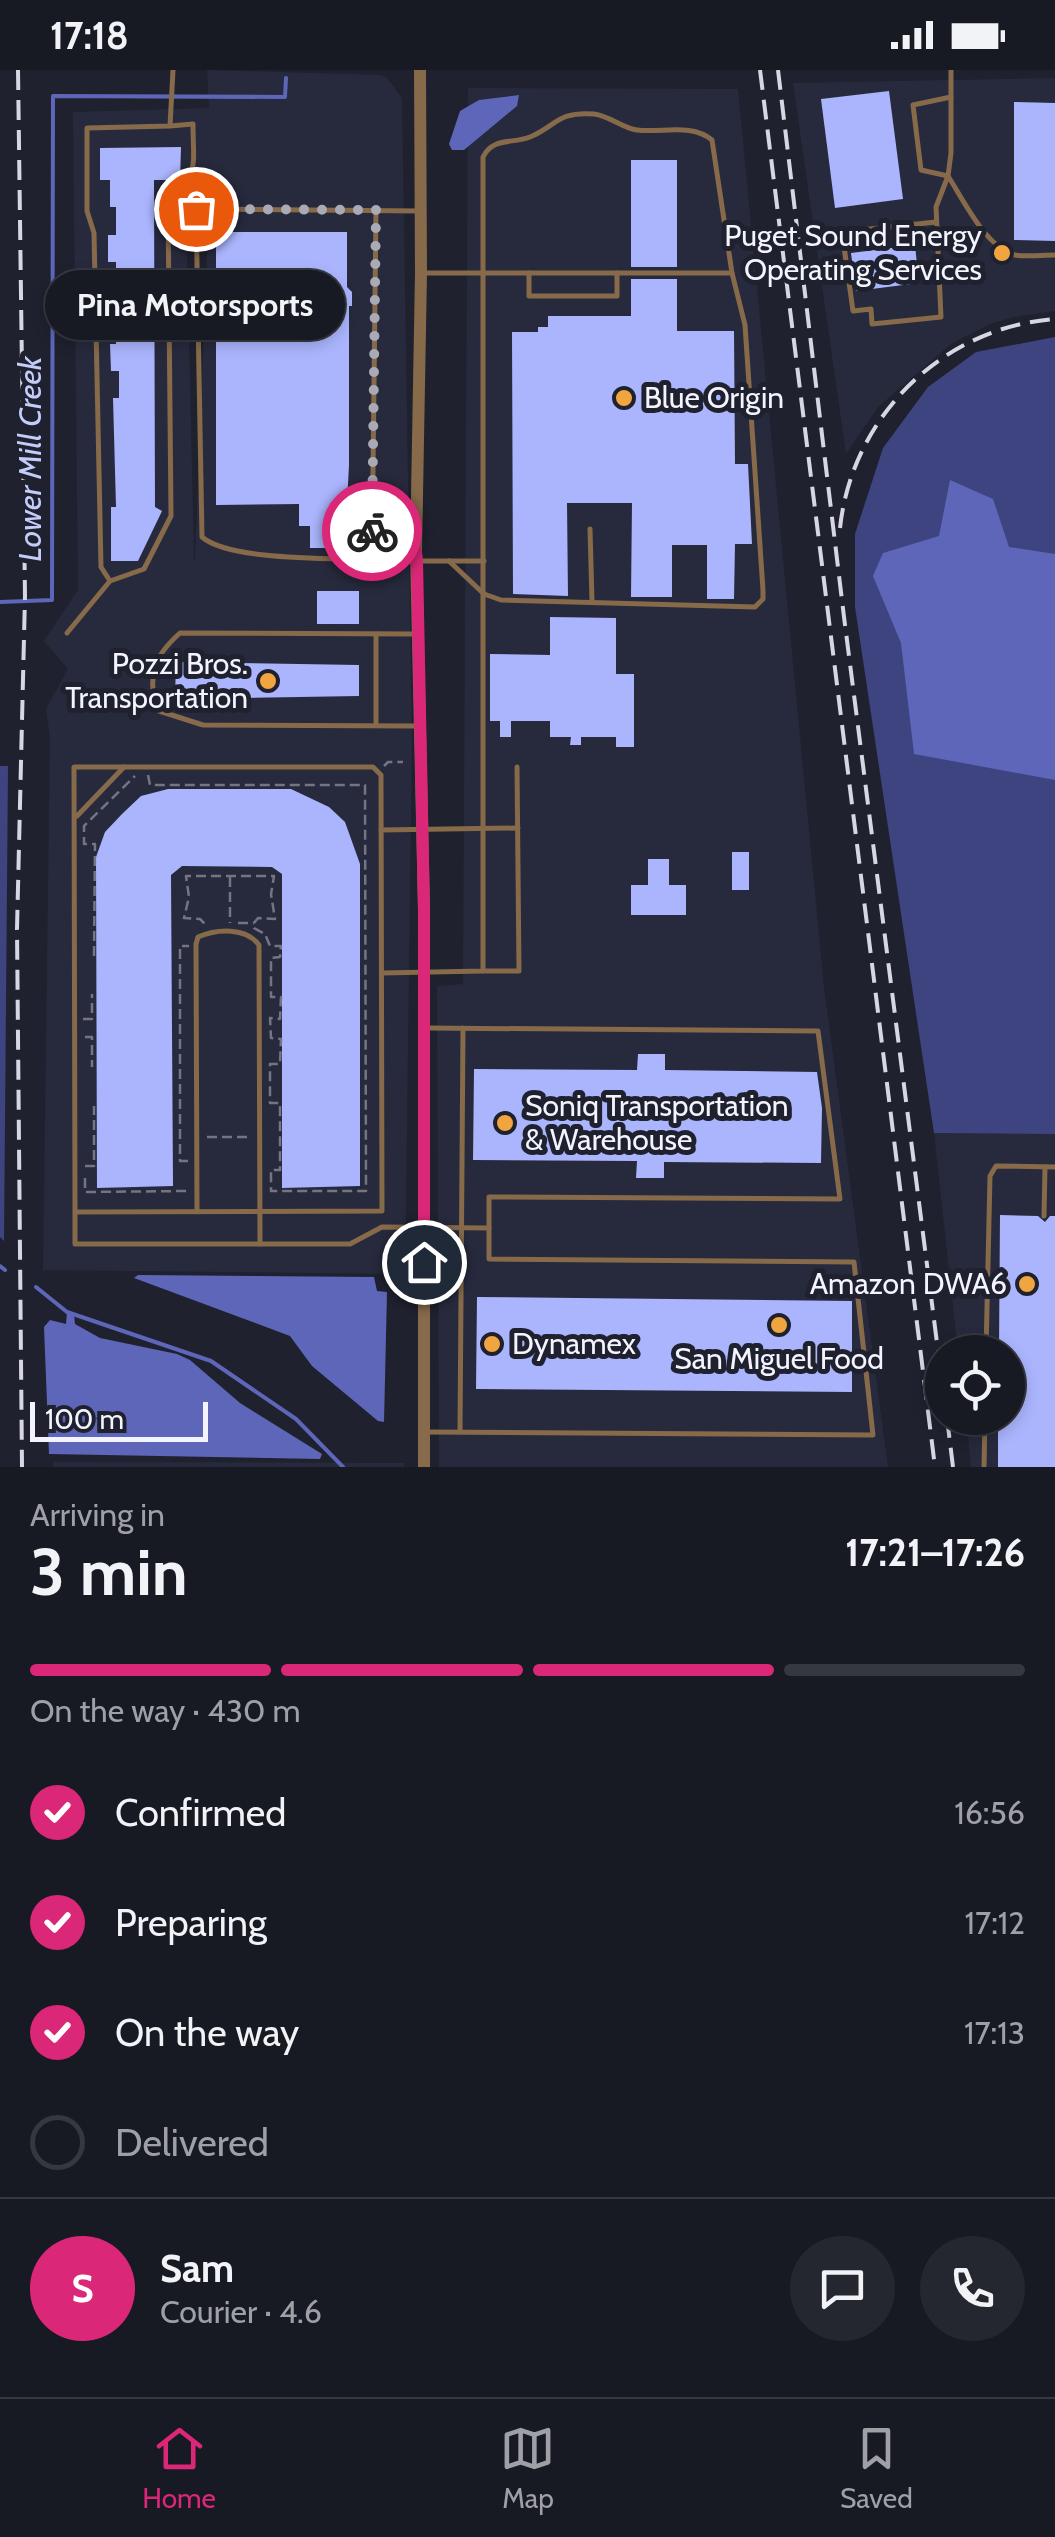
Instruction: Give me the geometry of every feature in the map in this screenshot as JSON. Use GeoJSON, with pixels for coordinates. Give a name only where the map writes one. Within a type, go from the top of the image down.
{"type":"FeatureCollection","features":[{"type":"Feature","properties":{"kind":"street"},"geometry":{"type":"LineString","coordinates":[[420,70],[422,274],[416,556],[424,972],[424,1467]]}},
{"type":"Feature","properties":{"kind":"lane"},"geometry":{"type":"LineString","coordinates":[[936,222],[842,232],[854,311],[871,309],[872,324],[941,316],[936,207],[948,176],[951,70]]}},
{"type":"Feature","properties":{"kind":"lane"},"geometry":{"type":"LineString","coordinates":[[170,126],[173,71]]}},
{"type":"Feature","properties":{"kind":"lane"},"geometry":{"type":"LineString","coordinates":[[951,98],[914,104],[921,170],[948,176],[974,219],[1002,250],[1016,255],[1055,255]]}},
{"type":"Feature","properties":{"kind":"lane"},"geometry":{"type":"LineString","coordinates":[[449,561],[484,594],[518,601],[755,607],[763,599],[745,325],[732,273],[712,140],[696,131],[634,130],[603,116],[584,114],[559,118],[528,138],[504,140],[484,152],[483,273],[484,560],[484,594],[483,828],[483,971]]}},
{"type":"Feature","properties":{"kind":"lane"},"geometry":{"type":"LineString","coordinates":[[67,633],[110,581],[144,569],[171,516],[168,203],[191,181],[193,124],[87,128],[87,212],[94,233],[101,567],[110,581]]}},
{"type":"Feature","properties":{"kind":"lane"},"geometry":{"type":"LineString","coordinates":[[376,210],[372,560],[242,553],[215,544],[202,537],[196,209],[376,210],[421,211]]}},
{"type":"Feature","properties":{"kind":"lane"},"geometry":{"type":"LineString","coordinates":[[529,273],[529,296],[617,296],[617,273]]}},
{"type":"Feature","properties":{"kind":"lane"},"geometry":{"type":"LineString","coordinates":[[422,274],[732,273]]}},
{"type":"Feature","properties":{"kind":"lane"},"geometry":{"type":"LineString","coordinates":[[590,529],[592,600]]}},
{"type":"Feature","properties":{"kind":"lane"},"geometry":{"type":"LineString","coordinates":[[372,542],[416,556],[449,561],[484,560]]}},
{"type":"Feature","properties":{"kind":"lane"},"geometry":{"type":"LineString","coordinates":[[418,634],[180,633],[160,650],[150,686],[156,710],[203,725],[419,726]]}},
{"type":"Feature","properties":{"kind":"lane"},"geometry":{"type":"LineString","coordinates":[[376,634],[376,726]]}},
{"type":"Feature","properties":{"kind":"lane"},"geometry":{"type":"LineString","coordinates":[[75,1212],[382,1211],[381,775],[373,766],[74,767],[75,1244],[350,1244],[382,1227],[489,1228]]}},
{"type":"Feature","properties":{"kind":"lane"},"geometry":{"type":"LineString","coordinates":[[74,818],[124,767]]}},
{"type":"Feature","properties":{"kind":"lane"},"geometry":{"type":"LineString","coordinates":[[382,972],[518,971],[517,767]]}},
{"type":"Feature","properties":{"kind":"lane"},"geometry":{"type":"LineString","coordinates":[[381,830],[518,828]]}},
{"type":"Feature","properties":{"kind":"lane"},"geometry":{"type":"LineString","coordinates":[[197,1212],[196,944],[198,937],[209,933],[242,932],[253,936],[259,944],[260,1244]]}},
{"type":"Feature","properties":{"kind":"lane"},"geometry":{"type":"LineString","coordinates":[[424,1028],[818,1031],[840,1199],[490,1196],[489,1259],[854,1262],[873,1435],[424,1432]]}},
{"type":"Feature","properties":{"kind":"lane"},"geometry":{"type":"LineString","coordinates":[[460,1432],[463,1028]]}},
{"type":"Feature","properties":{"kind":"lane"},"geometry":{"type":"LineString","coordinates":[[986,1335],[990,1176],[996,1166],[1055,1167]]}},
{"type":"Feature","properties":{"kind":"lane"},"geometry":{"type":"LineString","coordinates":[[1044,1216],[1045,1166]]}},
{"type":"Feature","properties":{"kind":"lane"},"geometry":{"type":"LineString","coordinates":[[984,1467],[985,1435]]}},
{"type":"Feature","properties":{"kind":"path"},"geometry":{"type":"LineString","coordinates":[[94,956],[95,844],[84,844],[84,826],[134,776],[149,775],[150,785],[366,785],[366,1191],[271,1191],[270,1170],[280,1170],[280,1103],[270,1103],[270,1064],[280,1064],[281,1039],[271,1038],[270,1018],[280,1018],[281,997],[271,997],[271,958],[280,957],[281,946],[270,946],[254,923],[258,918],[275,919],[271,894],[274,876],[185,878],[189,897],[184,918],[206,922],[203,929]]}},
{"type":"Feature","properties":{"kind":"path"},"geometry":{"type":"LineString","coordinates":[[230,876],[230,923]]}},
{"type":"Feature","properties":{"kind":"path"},"geometry":{"type":"LineString","coordinates":[[190,1161],[180,1161],[180,946],[189,946],[194,935]]}},
{"type":"Feature","properties":{"kind":"path"},"geometry":{"type":"LineString","coordinates":[[82,1018],[92,1019],[92,994]]}},
{"type":"Feature","properties":{"kind":"path"},"geometry":{"type":"LineString","coordinates":[[82,1037],[92,1037],[92,1067]]}},
{"type":"Feature","properties":{"kind":"path"},"geometry":{"type":"LineString","coordinates":[[94,1106],[94,1166],[84,1166],[85,1192],[189,1191]]}},
{"type":"Feature","properties":{"kind":"path"},"geometry":{"type":"LineString","coordinates":[[196,1137],[280,1137]]}},
{"type":"Feature","properties":{"kind":"shaded area"},"geometry":{"type":"Polygon","coordinates":[[[207,70],[381,75],[402,98],[412,742],[405,1274],[43,1270],[50,738],[46,709],[68,669],[44,641],[78,590],[73,112],[209,108],[207,70]],[[209,200],[186,201],[195,560],[209,200]]]}},
{"type":"Feature","properties":{"kind":"shaded area"},"geometry":{"type":"Polygon","coordinates":[[[1055,78],[1055,311],[990,324],[951,344],[878,407],[846,454],[793,83],[1055,78]]]}},
{"type":"Feature","properties":{"kind":"shaded area"},"geometry":{"type":"Polygon","coordinates":[[[468,88],[738,89],[824,987],[888,1467],[439,1467],[437,986],[463,984],[468,88]]]}},
{"type":"Feature","properties":{"kind":"shaded area"},"geometry":{"type":"Polygon","coordinates":[[[519,95],[517,106],[464,150],[452,150],[449,144],[460,111],[479,100],[519,95]]]}},
{"type":"Feature","properties":{"kind":"shaded area"},"geometry":{"type":"Polygon","coordinates":[[[1055,337],[1055,1134],[934,1133],[855,607],[855,534],[883,448],[928,387],[976,352],[1055,337]]]}},
{"type":"Feature","properties":{"kind":"shaded area"},"geometry":{"type":"Polygon","coordinates":[[[950,480],[993,499],[1009,547],[1055,554],[1055,780],[914,754],[901,643],[873,576],[883,553],[939,536],[950,480]]]}},
{"type":"Feature","properties":{"kind":"shaded area"},"geometry":{"type":"Polygon","coordinates":[[[0,766],[8,766],[4,1241],[0,1237],[0,766]]]}},
{"type":"Feature","properties":{"kind":"shaded area"},"geometry":{"type":"Polygon","coordinates":[[[934,1133],[1055,1134],[1055,1467],[971,1467],[968,1435],[1025,1435],[1025,1335],[956,1335],[934,1133]]]}},
{"type":"Feature","properties":{"kind":"shaded area"},"geometry":{"type":"Polygon","coordinates":[[[374,1277],[377,1291],[387,1292],[384,1422],[312,1366],[290,1336],[134,1278],[374,1277]]]}},
{"type":"Feature","properties":{"kind":"shaded area"},"geometry":{"type":"Polygon","coordinates":[[[67,1312],[74,1314],[75,1324],[100,1338],[190,1360],[240,1403],[322,1454],[320,1459],[49,1454],[44,1327],[50,1320],[66,1324],[67,1312]]]}},
{"type":"Feature","properties":{"kind":"shaded area"},"geometry":{"type":"Polygon","coordinates":[[[53,1462],[404,1463],[404,1467],[53,1467],[53,1462]]]}},
{"type":"Feature","properties":{"kind":"building"},"geometry":{"type":"Polygon","coordinates":[[[889,91],[903,199],[835,208],[821,99],[889,91]]]}},
{"type":"Feature","properties":{"kind":"building"},"geometry":{"type":"Polygon","coordinates":[[[1014,102],[1055,103],[1055,241],[1014,240],[1014,102]]]}},
{"type":"Feature","properties":{"kind":"building"},"geometry":{"type":"Polygon","coordinates":[[[181,147],[180,180],[154,180],[155,507],[162,511],[138,561],[111,561],[111,507],[116,507],[113,398],[119,398],[119,371],[111,371],[110,344],[116,344],[116,316],[108,316],[108,289],[116,289],[116,262],[108,262],[108,235],[116,235],[116,207],[110,207],[110,180],[100,180],[100,148],[181,147]]]}},
{"type":"Feature","properties":{"kind":"building"},"geometry":{"type":"Polygon","coordinates":[[[631,160],[677,160],[677,267],[631,267],[631,160]]]}},
{"type":"Feature","properties":{"kind":"building"},"geometry":{"type":"Polygon","coordinates":[[[216,232],[347,232],[347,287],[352,292],[352,306],[343,548],[310,548],[310,526],[299,526],[299,504],[216,505],[216,232]]]}},
{"type":"Feature","properties":{"kind":"building"},"geometry":{"type":"Polygon","coordinates":[[[915,245],[919,283],[856,291],[851,253],[915,245]]]}},
{"type":"Feature","properties":{"kind":"building","name":"Blue Origin"},"geometry":{"type":"Polygon","coordinates":[[[631,279],[677,279],[677,331],[734,331],[735,464],[748,464],[752,544],[735,544],[734,599],[707,599],[707,545],[672,545],[672,597],[631,597],[632,503],[567,503],[568,596],[513,594],[512,332],[538,332],[538,327],[548,327],[548,316],[631,316],[631,279]]]}},
{"type":"Feature","properties":{"kind":"building"},"geometry":{"type":"Polygon","coordinates":[[[317,591],[359,591],[359,624],[317,624],[317,591]]]}},
{"type":"Feature","properties":{"kind":"building"},"geometry":{"type":"Polygon","coordinates":[[[550,617],[616,618],[616,674],[634,674],[634,747],[616,747],[616,737],[581,737],[581,745],[570,745],[571,737],[550,737],[550,721],[511,721],[511,737],[500,737],[500,721],[490,721],[490,654],[550,655],[550,617]]]}},
{"type":"Feature","properties":{"kind":"building","name":"Pozzi Bros. Transportation"},"geometry":{"type":"Polygon","coordinates":[[[176,662],[359,665],[359,696],[175,699],[176,662]]]}},
{"type":"Feature","properties":{"kind":"building"},"geometry":{"type":"Polygon","coordinates":[[[168,789],[291,789],[329,807],[345,822],[360,864],[360,1186],[282,1188],[282,874],[272,867],[182,866],[171,875],[173,1186],[97,1188],[96,857],[105,832],[141,796],[168,789]]]}},
{"type":"Feature","properties":{"kind":"building"},"geometry":{"type":"Polygon","coordinates":[[[732,852],[749,852],[749,890],[732,890],[732,852]]]}},
{"type":"Feature","properties":{"kind":"building"},"geometry":{"type":"Polygon","coordinates":[[[648,859],[669,859],[669,885],[686,885],[686,915],[631,915],[631,885],[648,885],[648,859]]]}},
{"type":"Feature","properties":{"kind":"building"},"geometry":{"type":"Polygon","coordinates":[[[638,1054],[665,1054],[665,1070],[817,1072],[822,1108],[821,1163],[664,1162],[664,1178],[636,1178],[637,1161],[473,1160],[474,1069],[637,1070],[638,1054]]]}},
{"type":"Feature","properties":{"kind":"building","name":"Amazon DWA6"},"geometry":{"type":"Polygon","coordinates":[[[1000,1215],[1038,1216],[1045,1222],[1055,1216],[1055,1467],[998,1467],[998,1435],[1025,1435],[1025,1335],[999,1335],[1000,1215]]]}},
{"type":"Feature","properties":{"kind":"building"},"geometry":{"type":"Polygon","coordinates":[[[477,1297],[852,1301],[852,1392],[476,1389],[477,1297]]]}},
{"type":"Feature","properties":{"kind":"waterway","name":"Lower Mill Creek"},"geometry":{"type":"LineString","coordinates":[[0,602],[52,600],[53,96],[285,97],[286,78]]}},
{"type":"Feature","properties":{"kind":"waterway","name":"Lower Mill Creek"},"geometry":{"type":"LineString","coordinates":[[0,1266],[5,1270]]}},
{"type":"Feature","properties":{"kind":"waterway","name":"Lower Mill Creek"},"geometry":{"type":"LineString","coordinates":[[36,1287],[67,1312],[211,1361],[296,1419],[343,1467]]}},
{"type":"Feature","properties":{"kind":"railway"},"geometry":{"type":"LineString","coordinates":[[18,70],[25,596],[17,929],[22,1467]]}},
{"type":"Feature","properties":{"kind":"railway"},"geometry":{"type":"LineString","coordinates":[[760,70],[935,1467]]}},
{"type":"Feature","properties":{"kind":"railway"},"geometry":{"type":"LineString","coordinates":[[778,70],[936,1335]]}},
{"type":"Feature","properties":{"kind":"railway"},"geometry":{"type":"LineString","coordinates":[[840,528],[848,487],[863,449],[910,384],[941,359],[976,339],[1014,326],[1055,319]]}},
{"type":"Feature","properties":{"kind":"railway"},"geometry":{"type":"LineString","coordinates":[[949,1435],[953,1467]]}},
{"type":"Feature","properties":{"kind":"way so far"},"geometry":{"type":"LineString","coordinates":[[196,209],[376,210],[372,531]]}},
{"type":"Feature","properties":{"kind":"place","name":"Pina Motorsports"},"geometry":{"type":"Point","coordinates":[196,209]}},
{"type":"Feature","properties":{"kind":"place","name":"Puget Sound Energy Operating Services"},"geometry":{"type":"Point","coordinates":[1002,253]}},
{"type":"Feature","properties":{"kind":"place","name":"Blue Origin"},"geometry":{"type":"Point","coordinates":[624,398]}},
{"type":"Feature","properties":{"kind":"place","name":"Pozzi Bros. Transportation"},"geometry":{"type":"Point","coordinates":[268,681]}},
{"type":"Feature","properties":{"kind":"place","name":"Soniq Transportation & Warehouse"},"geometry":{"type":"Point","coordinates":[505,1123]}},
{"type":"Feature","properties":{"kind":"place","name":"Amazon DWA6"},"geometry":{"type":"Point","coordinates":[1027,1284]}},
{"type":"Feature","properties":{"kind":"place","name":"San Miguel Food"},"geometry":{"type":"Point","coordinates":[779,1325]}},
{"type":"Feature","properties":{"kind":"place","name":"Dynamex"},"geometry":{"type":"Point","coordinates":[492,1344]}},
{"type":"Feature","properties":{"kind":"route"},"geometry":{"type":"LineString","coordinates":[[372,531],[372,542],[416,552],[417,561],[424,910],[424,1262]]}}]}
